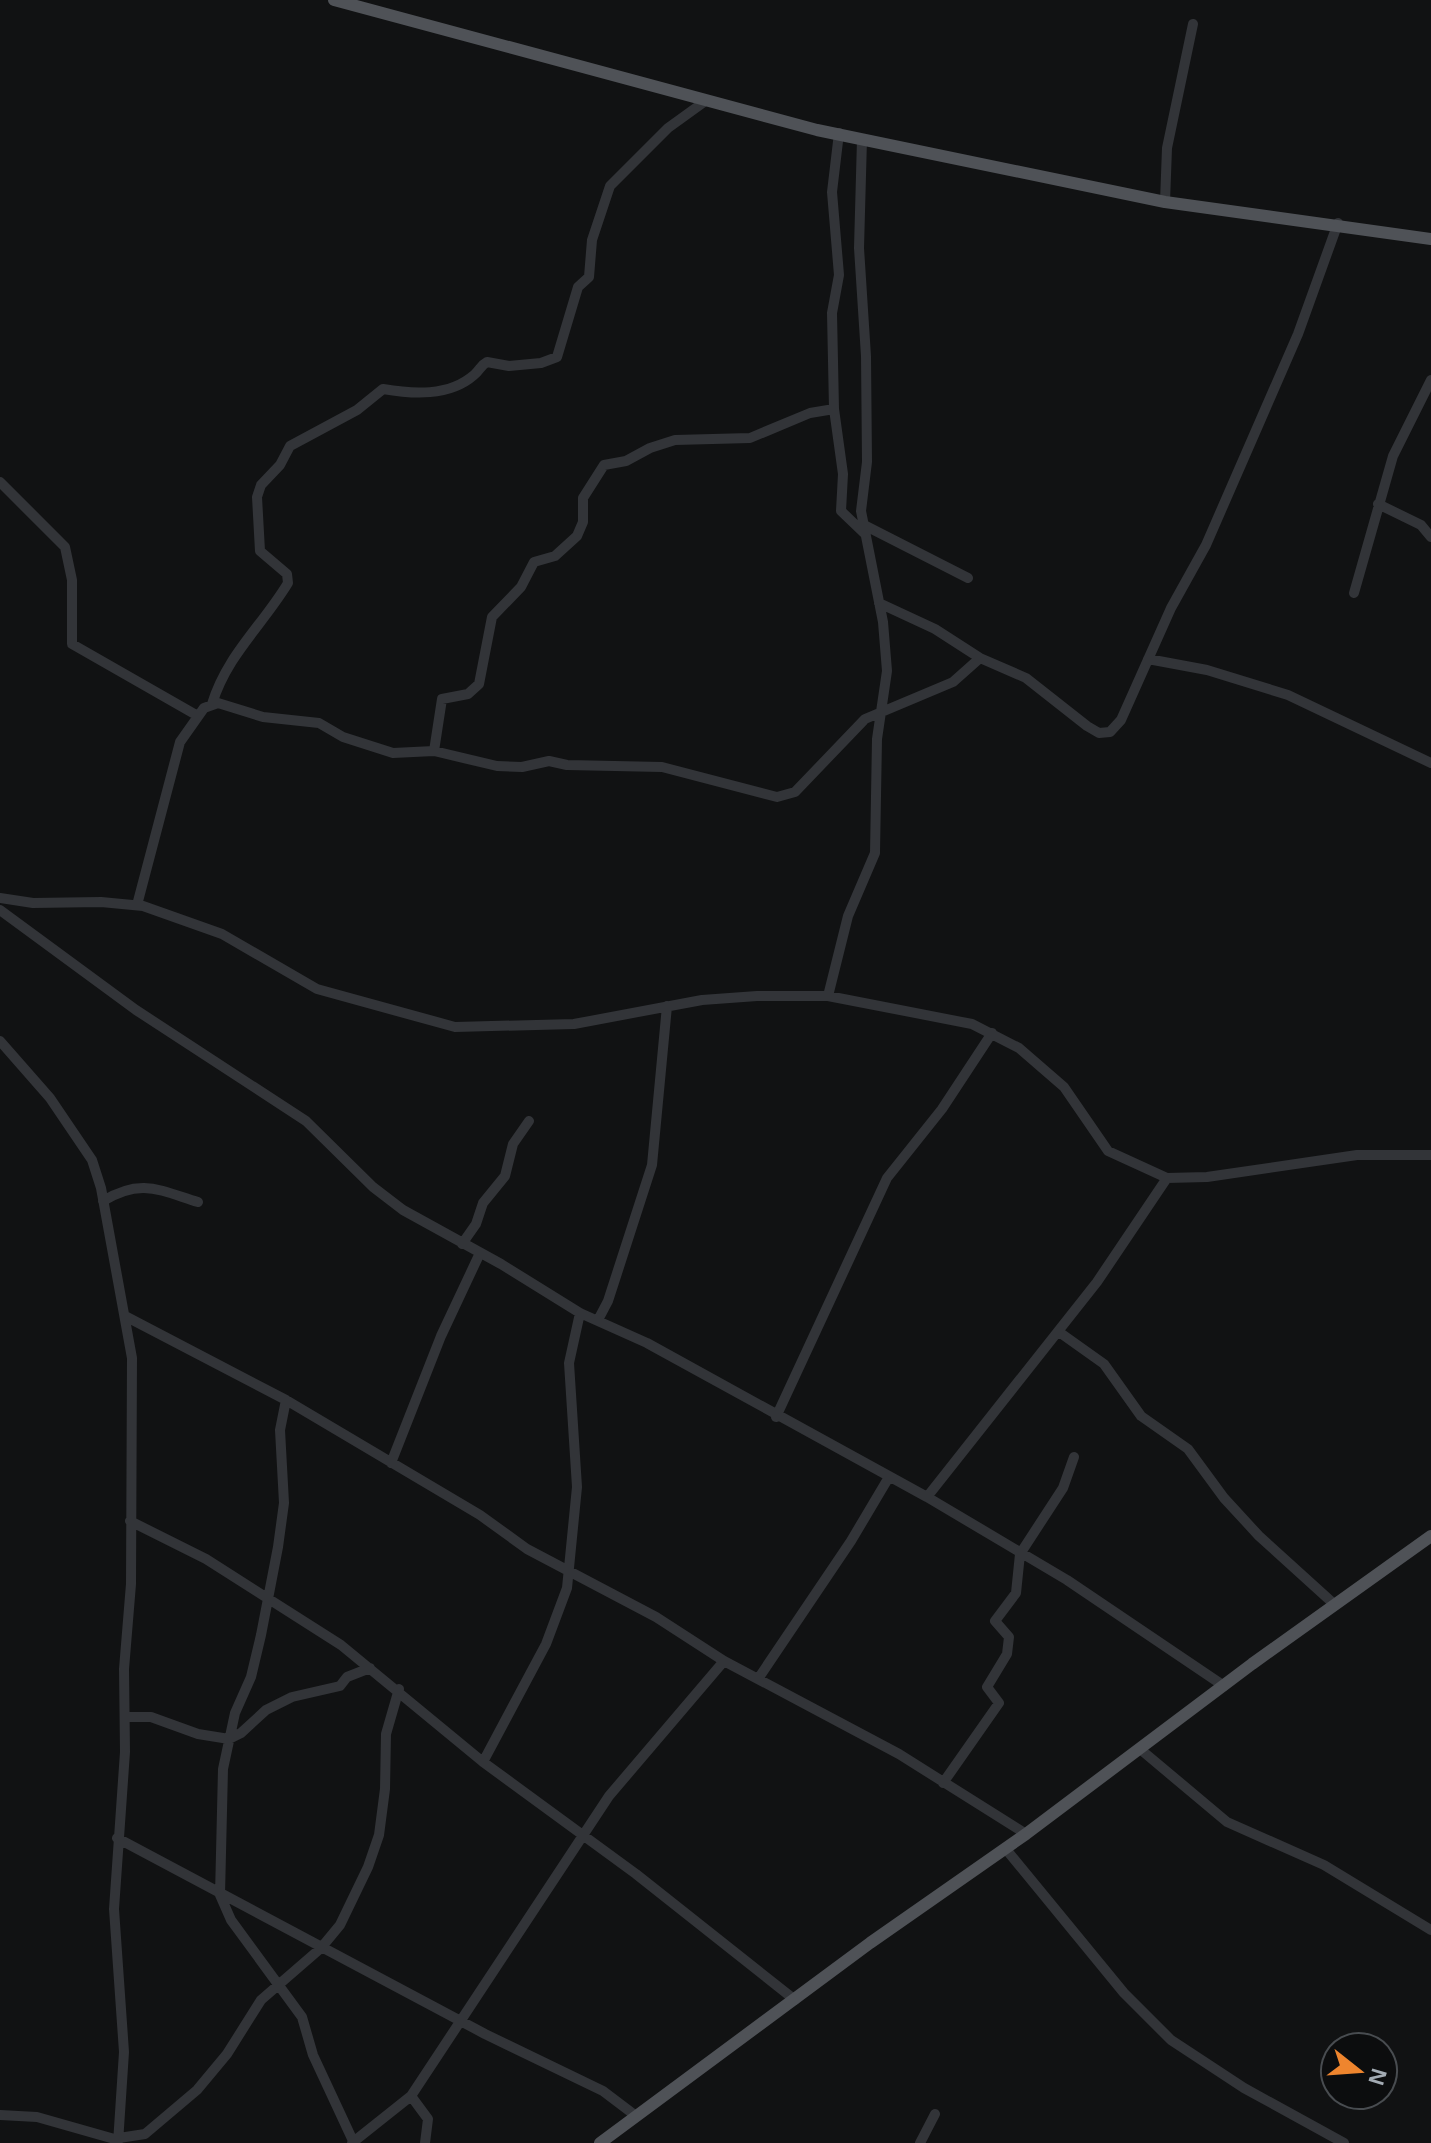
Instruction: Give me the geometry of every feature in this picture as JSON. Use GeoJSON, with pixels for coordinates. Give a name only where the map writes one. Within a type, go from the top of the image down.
{"type":"FeatureCollection","features":[{"type":"Feature","properties":{"kind":"main road"},"geometry":{"type":"LineString","coordinates":[[334,0],[704,102],[862,139],[1165,202],[1338,223],[1431,239]]}},
{"type":"Feature","properties":{"kind":"main road"},"geometry":{"type":"LineString","coordinates":[[600,2143],[1431,1536]]}},
{"type":"Feature","properties":{"kind":"street"},"geometry":{"type":"LineString","coordinates":[[1165,202],[1167,148],[1193,24]]}},
{"type":"Feature","properties":{"kind":"street"},"geometry":{"type":"LineString","coordinates":[[137,905],[180,742],[198,716],[212,704],[224,671],[239,646],[288,583],[287,574],[260,551],[257,505],[261,485],[280,465],[290,446],[357,410],[383,389],[401,394],[434,392],[473,376],[487,362],[509,366],[541,363],[557,357],[578,287],[589,277],[592,240],[610,186],[668,128],[704,102]]}},
{"type":"Feature","properties":{"kind":"street"},"geometry":{"type":"LineString","coordinates":[[839,133],[832,192],[839,275],[832,313],[834,409],[843,474],[841,511],[865,530],[968,578]]}},
{"type":"Feature","properties":{"kind":"street"},"geometry":{"type":"LineString","coordinates":[[828,996],[848,916],[875,853],[877,739],[887,671],[879,603],[861,511],[867,462],[866,356],[859,248],[862,139]]}},
{"type":"Feature","properties":{"kind":"street"},"geometry":{"type":"LineString","coordinates":[[879,603],[935,629],[980,658],[1026,678],[1099,733],[1110,732],[1121,720],[1206,545],[1298,334],[1338,223]]}},
{"type":"Feature","properties":{"kind":"street"},"geometry":{"type":"LineString","coordinates":[[1354,593],[1393,456],[1431,380]]}},
{"type":"Feature","properties":{"kind":"street"},"geometry":{"type":"LineString","coordinates":[[434,751],[442,699],[468,694],[479,684],[492,617],[521,587],[534,562],[555,556],[577,536],[583,522],[583,498],[604,465],[626,461],[675,440],[750,438],[810,413],[834,409]]}},
{"type":"Feature","properties":{"kind":"street"},"geometry":{"type":"LineString","coordinates":[[0,482],[65,547],[72,580],[72,644],[113,664],[198,716]]}},
{"type":"Feature","properties":{"kind":"street"},"geometry":{"type":"LineString","coordinates":[[1378,504],[1421,525],[1431,537]]}},
{"type":"Feature","properties":{"kind":"street"},"geometry":{"type":"LineString","coordinates":[[212,704],[226,704],[263,717],[319,723],[343,737],[393,753],[434,751],[497,766],[522,767],[549,761],[567,765],[662,767],[757,794],[786,797],[865,719],[953,682],[980,658]]}},
{"type":"Feature","properties":{"kind":"street"},"geometry":{"type":"LineString","coordinates":[[1148,659],[1207,670],[1288,695],[1431,763]]}},
{"type":"Feature","properties":{"kind":"street"},"geometry":{"type":"LineString","coordinates":[[0,898],[33,903],[137,905],[222,934],[317,989],[455,1027],[574,1024],[729,997],[828,996],[972,1024],[1019,1048],[1064,1087],[1108,1151],[1167,1178],[1207,1177],[1357,1155],[1431,1155]]}},
{"type":"Feature","properties":{"kind":"street"},"geometry":{"type":"LineString","coordinates":[[0,910],[136,1010],[292,1111],[373,1187],[403,1210],[580,1313],[647,1343],[776,1417],[927,1497],[1067,1580],[1224,1686]]}},
{"type":"Feature","properties":{"kind":"street"},"geometry":{"type":"LineString","coordinates":[[598,1320],[608,1301],[652,1165],[667,1006]]}},
{"type":"Feature","properties":{"kind":"street"},"geometry":{"type":"LineString","coordinates":[[776,1417],[887,1178],[942,1109],[992,1033]]}},
{"type":"Feature","properties":{"kind":"street"},"geometry":{"type":"LineString","coordinates":[[0,1041],[74,1129],[92,1160],[103,1201],[132,1358],[131,1584],[124,1669],[125,1717],[114,1909],[124,2052],[118,2140]]}},
{"type":"Feature","properties":{"kind":"street"},"geometry":{"type":"LineString","coordinates":[[462,1244],[476,1224],[483,1203],[505,1176],[513,1144],[529,1121]]}},
{"type":"Feature","properties":{"kind":"street"},"geometry":{"type":"LineString","coordinates":[[927,1497],[1059,1332],[1129,1237],[1167,1178]]}},
{"type":"Feature","properties":{"kind":"street"},"geometry":{"type":"LineString","coordinates":[[103,1201],[121,1190],[145,1186],[198,1202]]}},
{"type":"Feature","properties":{"kind":"street"},"geometry":{"type":"LineString","coordinates":[[391,1463],[441,1336],[480,1253]]}},
{"type":"Feature","properties":{"kind":"street"},"geometry":{"type":"LineString","coordinates":[[483,1762],[559,1617],[570,1572],[577,1487],[569,1363],[580,1313]]}},
{"type":"Feature","properties":{"kind":"street"},"geometry":{"type":"LineString","coordinates":[[125,1316],[286,1400],[480,1515],[527,1549],[656,1617],[724,1661],[899,1754],[1026,1834]]}},
{"type":"Feature","properties":{"kind":"street"},"geometry":{"type":"LineString","coordinates":[[1059,1332],[1104,1364],[1141,1416],[1188,1449],[1224,1498],[1259,1536],[1334,1604]]}},
{"type":"Feature","properties":{"kind":"street"},"geometry":{"type":"LineString","coordinates":[[286,1400],[280,1430],[284,1503],[251,1677],[238,1703],[223,1769],[220,1895],[231,1920],[302,2017],[313,2055],[353,2143],[411,2096],[609,1796],[724,1661]]}},
{"type":"Feature","properties":{"kind":"street"},"geometry":{"type":"LineString","coordinates":[[943,1783],[999,1703],[987,1687],[1007,1654],[1009,1637],[995,1621],[1016,1593],[1020,1554],[1063,1488],[1074,1457]]}},
{"type":"Feature","properties":{"kind":"street"},"geometry":{"type":"LineString","coordinates":[[758,1679],[851,1541],[889,1477]]}},
{"type":"Feature","properties":{"kind":"street"},"geometry":{"type":"LineString","coordinates":[[130,1521],[206,1559],[370,1668],[399,1689],[483,1762],[795,2000]]}},
{"type":"Feature","properties":{"kind":"street"},"geometry":{"type":"LineString","coordinates":[[125,1717],[151,1717],[198,1734],[229,1739],[241,1733],[266,1710],[302,1693],[340,1686],[347,1677],[370,1668]]}},
{"type":"Feature","properties":{"kind":"street"},"geometry":{"type":"LineString","coordinates":[[0,2115],[37,2117],[118,2140],[145,2134],[197,2090],[277,1984],[321,1948],[352,1903],[374,1852],[383,1813],[389,1718],[399,1689]]}},
{"type":"Feature","properties":{"kind":"street"},"geometry":{"type":"LineString","coordinates":[[1140,1749],[1227,1822],[1324,1865],[1431,1930]]}},
{"type":"Feature","properties":{"kind":"street"},"geometry":{"type":"LineString","coordinates":[[117,1838],[321,1948],[603,2091],[636,2116]]}},
{"type":"Feature","properties":{"kind":"street"},"geometry":{"type":"LineString","coordinates":[[1005,1848],[1124,1993],[1171,2040],[1244,2088],[1344,2143]]}},
{"type":"Feature","properties":{"kind":"street"},"geometry":{"type":"LineString","coordinates":[[411,2096],[428,2119],[425,2143]]}},
{"type":"Feature","properties":{"kind":"street"},"geometry":{"type":"LineString","coordinates":[[920,2143],[935,2114]]}}]}
